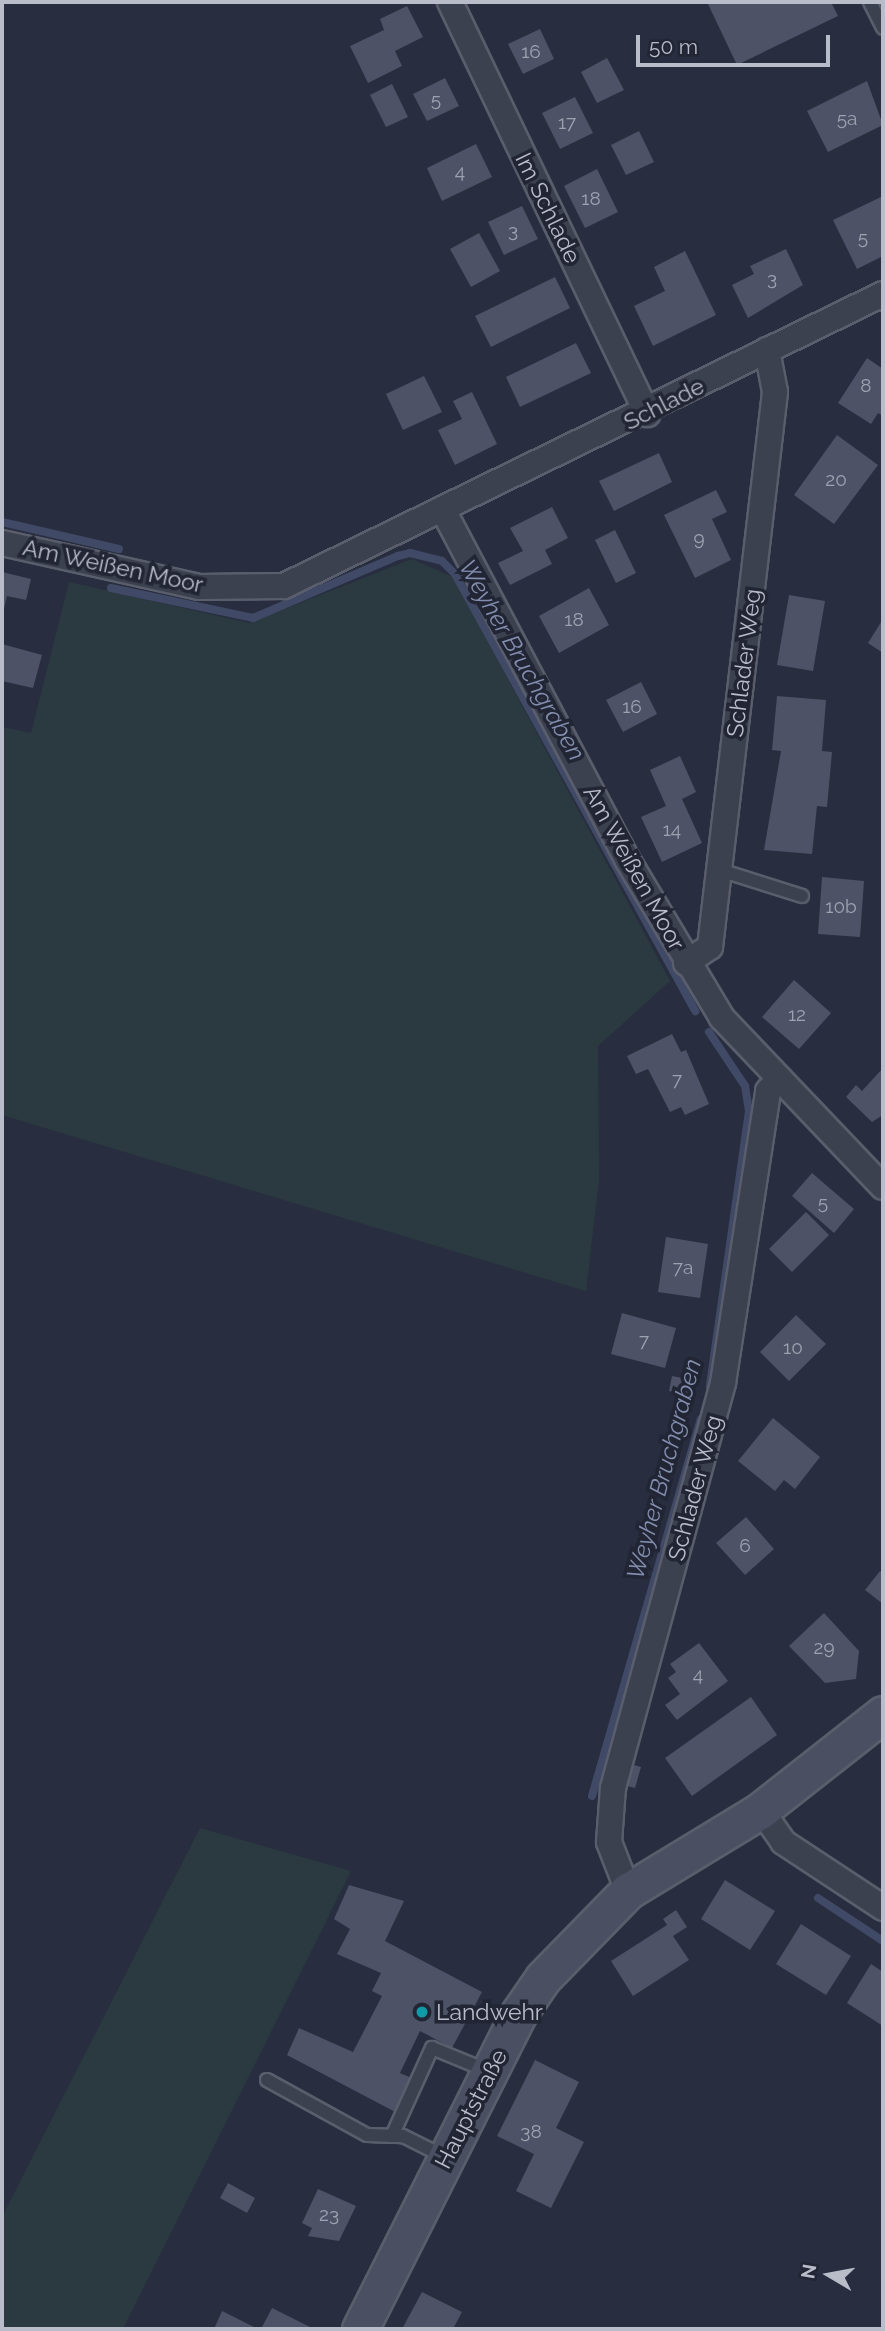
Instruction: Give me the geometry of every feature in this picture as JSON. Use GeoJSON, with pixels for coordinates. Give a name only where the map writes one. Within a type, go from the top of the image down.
{"type":"FeatureCollection","features":[{"type":"Feature","properties":{"kind":"main road","name":"Hauptstraße"},"geometry":{"type":"LineString","coordinates":[[360,2329],[490,2072],[543,1978],[628,1891],[761,1810],[883,1714]]}},
{"type":"Feature","properties":{"kind":"street","name":"Im Schlade"},"geometry":{"type":"LineString","coordinates":[[450,2],[647,414]]}},
{"type":"Feature","properties":{"kind":"street","name":"Schlade"},"geometry":{"type":"LineString","coordinates":[[443,510],[647,414],[767,350],[883,294]]}},
{"type":"Feature","properties":{"kind":"street","name":"Schlader Weg"},"geometry":{"type":"LineString","coordinates":[[686,963],[710,947],[775,392],[767,350]]}},
{"type":"Feature","properties":{"kind":"street","name":"Am Weißen Moor"},"geometry":{"type":"LineString","coordinates":[[2,543],[199,587],[284,586],[443,510],[686,963],[722,1018],[777,1081],[883,1187]]}},
{"type":"Feature","properties":{"kind":"street","name":"Schlader Weg"},"geometry":{"type":"LineString","coordinates":[[628,1891],[609,1842],[613,1788],[723,1382],[768,1091],[777,1081]]}},
{"type":"Feature","properties":{"kind":"street"},"geometry":{"type":"LineString","coordinates":[[761,1810],[783,1842],[883,1908]]}},
{"type":"Feature","properties":{"kind":"lane"},"geometry":{"type":"LineString","coordinates":[[870,2],[883,28]]}},
{"type":"Feature","properties":{"kind":"lane"},"geometry":{"type":"LineString","coordinates":[[720,870],[802,896]]}},
{"type":"Feature","properties":{"kind":"lane"},"geometry":{"type":"LineString","coordinates":[[392,2136],[432,2048],[490,2072]]}},
{"type":"Feature","properties":{"kind":"lane"},"geometry":{"type":"LineString","coordinates":[[267,2080],[367,2135],[392,2136],[446,2158]]}},
{"type":"Feature","properties":{"kind":"shaded area"},"geometry":{"type":"Polygon","coordinates":[[[412,559],[453,577],[670,981],[598,1046],[599,1180],[586,1291],[2,1115],[2,727],[31,733],[69,582],[249,623],[412,559]]]}},
{"type":"Feature","properties":{"kind":"shaded area"},"geometry":{"type":"Polygon","coordinates":[[[200,1828],[351,1871],[123,2329],[2,2329],[2,2217],[200,1828]]]}},
{"type":"Feature","properties":{"kind":"building"},"geometry":{"type":"Polygon","coordinates":[[[707,2],[831,2],[838,16],[737,65],[707,2]]]}},
{"type":"Feature","properties":{"kind":"building"},"geometry":{"type":"Polygon","coordinates":[[[407,6],[423,37],[395,51],[402,66],[368,83],[350,46],[384,30],[380,19],[407,6]]]}},
{"type":"Feature","properties":{"kind":"building"},"geometry":{"type":"Polygon","coordinates":[[[540,29],[554,59],[523,74],[508,44],[540,29]]]}},
{"type":"Feature","properties":{"kind":"building"},"geometry":{"type":"Polygon","coordinates":[[[607,58],[624,90],[597,103],[581,72],[607,58]]]}},
{"type":"Feature","properties":{"kind":"building"},"geometry":{"type":"Polygon","coordinates":[[[445,78],[459,106],[427,121],[413,94],[445,78]]]}},
{"type":"Feature","properties":{"kind":"building"},"geometry":{"type":"Polygon","coordinates":[[[867,81],[883,125],[828,152],[807,111],[867,81]]]}},
{"type":"Feature","properties":{"kind":"building"},"geometry":{"type":"Polygon","coordinates":[[[392,84],[408,117],[386,127],[370,95],[392,84]]]}},
{"type":"Feature","properties":{"kind":"building"},"geometry":{"type":"Polygon","coordinates":[[[575,97],[593,133],[560,149],[542,113],[575,97]]]}},
{"type":"Feature","properties":{"kind":"building"},"geometry":{"type":"Polygon","coordinates":[[[639,131],[654,162],[626,175],[611,145],[639,131]]]}},
{"type":"Feature","properties":{"kind":"building"},"geometry":{"type":"Polygon","coordinates":[[[476,144],[492,177],[442,201],[427,168],[476,144]]]}},
{"type":"Feature","properties":{"kind":"building"},"geometry":{"type":"Polygon","coordinates":[[[597,169],[618,212],[585,228],[564,186],[597,169]]]}},
{"type":"Feature","properties":{"kind":"building"},"geometry":{"type":"Polygon","coordinates":[[[883,196],[883,256],[857,269],[833,220],[883,196]]]}},
{"type":"Feature","properties":{"kind":"building"},"geometry":{"type":"Polygon","coordinates":[[[522,206],[538,239],[504,255],[488,222],[522,206]]]}},
{"type":"Feature","properties":{"kind":"building"},"geometry":{"type":"Polygon","coordinates":[[[479,233],[500,271],[471,287],[450,249],[479,233]]]}},
{"type":"Feature","properties":{"kind":"building"},"geometry":{"type":"Polygon","coordinates":[[[786,249],[803,285],[748,318],[732,285],[754,274],[750,266],[786,249]]]}},
{"type":"Feature","properties":{"kind":"building"},"geometry":{"type":"Polygon","coordinates":[[[685,251],[716,315],[653,346],[634,306],[665,291],[654,267],[685,251]]]}},
{"type":"Feature","properties":{"kind":"building"},"geometry":{"type":"Polygon","coordinates":[[[555,277],[570,308],[491,347],[475,316],[555,277]]]}},
{"type":"Feature","properties":{"kind":"building"},"geometry":{"type":"Polygon","coordinates":[[[576,343],[591,373],[520,407],[506,377],[576,343]]]}},
{"type":"Feature","properties":{"kind":"building"},"geometry":{"type":"Polygon","coordinates":[[[867,358],[883,369],[883,416],[878,413],[871,424],[838,403],[867,358]]]}},
{"type":"Feature","properties":{"kind":"building"},"geometry":{"type":"Polygon","coordinates":[[[424,376],[442,412],[403,430],[386,394],[424,376]]]}},
{"type":"Feature","properties":{"kind":"building"},"geometry":{"type":"Polygon","coordinates":[[[472,392],[497,444],[455,465],[438,430],[462,419],[453,401],[472,392]]]}},
{"type":"Feature","properties":{"kind":"building"},"geometry":{"type":"Polygon","coordinates":[[[837,435],[878,465],[834,524],[794,495],[837,435]]]}},
{"type":"Feature","properties":{"kind":"building"},"geometry":{"type":"Polygon","coordinates":[[[659,453],[672,482],[614,511],[599,481],[659,453]]]}},
{"type":"Feature","properties":{"kind":"building"},"geometry":{"type":"Polygon","coordinates":[[[716,490],[727,512],[712,519],[731,560],[695,578],[664,515],[716,490]]]}},
{"type":"Feature","properties":{"kind":"building"},"geometry":{"type":"Polygon","coordinates":[[[552,507],[568,538],[545,550],[552,564],[510,585],[498,563],[523,551],[510,528],[552,507]]]}},
{"type":"Feature","properties":{"kind":"building"},"geometry":{"type":"Polygon","coordinates":[[[615,530],[636,573],[616,583],[595,540],[615,530]]]}},
{"type":"Feature","properties":{"kind":"building"},"geometry":{"type":"Polygon","coordinates":[[[2,572],[31,579],[26,600],[7,596],[3,613],[2,572]]]}},
{"type":"Feature","properties":{"kind":"building"},"geometry":{"type":"Polygon","coordinates":[[[589,588],[609,625],[559,653],[539,616],[589,588]]]}},
{"type":"Feature","properties":{"kind":"building"},"geometry":{"type":"Polygon","coordinates":[[[789,595],[825,601],[813,671],[777,665],[789,595]]]}},
{"type":"Feature","properties":{"kind":"building"},"geometry":{"type":"Polygon","coordinates":[[[883,619],[883,653],[868,643],[883,619]]]}},
{"type":"Feature","properties":{"kind":"building"},"geometry":{"type":"Polygon","coordinates":[[[2,644],[42,655],[33,688],[2,681],[2,644]]]}},
{"type":"Feature","properties":{"kind":"building"},"geometry":{"type":"Polygon","coordinates":[[[641,682],[657,714],[623,732],[606,700],[641,682]]]}},
{"type":"Feature","properties":{"kind":"building"},"geometry":{"type":"Polygon","coordinates":[[[777,696],[826,700],[822,751],[832,752],[827,807],[817,806],[812,854],[764,850],[781,751],[772,750],[777,696]]]}},
{"type":"Feature","properties":{"kind":"building"},"geometry":{"type":"Polygon","coordinates":[[[680,756],[696,792],[682,799],[702,843],[662,862],[641,817],[666,806],[650,770],[680,756]]]}},
{"type":"Feature","properties":{"kind":"building"},"geometry":{"type":"Polygon","coordinates":[[[822,877],[864,881],[860,937],[818,934],[822,877]]]}},
{"type":"Feature","properties":{"kind":"building"},"geometry":{"type":"Polygon","coordinates":[[[794,980],[831,1013],[799,1049],[762,1017],[794,980]]]}},
{"type":"Feature","properties":{"kind":"building"},"geometry":{"type":"Polygon","coordinates":[[[672,1034],[681,1052],[686,1050],[709,1104],[685,1115],[681,1107],[670,1112],[648,1069],[636,1074],[627,1056],[672,1034]]]}},
{"type":"Feature","properties":{"kind":"building"},"geometry":{"type":"Polygon","coordinates":[[[883,1068],[883,1115],[872,1122],[846,1097],[856,1085],[862,1091],[883,1068]]]}},
{"type":"Feature","properties":{"kind":"building"},"geometry":{"type":"Polygon","coordinates":[[[812,1173],[854,1209],[834,1233],[792,1196],[812,1173]]]}},
{"type":"Feature","properties":{"kind":"building"},"geometry":{"type":"Polygon","coordinates":[[[806,1212],[829,1235],[792,1272],[769,1249],[806,1212]]]}},
{"type":"Feature","properties":{"kind":"building"},"geometry":{"type":"Polygon","coordinates":[[[666,1237],[708,1244],[700,1298],[658,1292],[666,1237]]]}},
{"type":"Feature","properties":{"kind":"building"},"geometry":{"type":"Polygon","coordinates":[[[622,1313],[676,1328],[665,1368],[611,1354],[622,1313]]]}},
{"type":"Feature","properties":{"kind":"building"},"geometry":{"type":"Polygon","coordinates":[[[796,1315],[826,1344],[789,1381],[760,1352],[796,1315]]]}},
{"type":"Feature","properties":{"kind":"building"},"geometry":{"type":"Polygon","coordinates":[[[672,1376],[692,1380],[689,1395],[669,1391],[672,1376]]]}},
{"type":"Feature","properties":{"kind":"building"},"geometry":{"type":"Polygon","coordinates":[[[773,1418],[820,1457],[795,1489],[784,1480],[775,1491],[738,1461],[773,1418]]]}},
{"type":"Feature","properties":{"kind":"building"},"geometry":{"type":"Polygon","coordinates":[[[746,1517],[774,1549],[745,1575],[716,1543],[746,1517]]]}},
{"type":"Feature","properties":{"kind":"building"},"geometry":{"type":"Polygon","coordinates":[[[880,1571],[883,1573],[883,1604],[865,1590],[880,1571]]]}},
{"type":"Feature","properties":{"kind":"building"},"geometry":{"type":"Polygon","coordinates":[[[824,1613],[859,1651],[856,1679],[825,1683],[789,1646],[824,1613]]]}},
{"type":"Feature","properties":{"kind":"building"},"geometry":{"type":"Polygon","coordinates":[[[699,1643],[728,1681],[677,1720],[665,1705],[680,1694],[668,1678],[676,1672],[670,1664],[699,1643]]]}},
{"type":"Feature","properties":{"kind":"building"},"geometry":{"type":"Polygon","coordinates":[[[751,1697],[777,1735],[692,1796],[665,1758],[751,1697]]]}},
{"type":"Feature","properties":{"kind":"building"},"geometry":{"type":"Polygon","coordinates":[[[630,1764],[641,1767],[635,1788],[624,1785],[630,1764]]]}},
{"type":"Feature","properties":{"kind":"building"},"geometry":{"type":"Polygon","coordinates":[[[725,1880],[775,1911],[750,1950],[701,1919],[725,1880]]]}},
{"type":"Feature","properties":{"kind":"building","name":"Landwehr"},"geometry":{"type":"Polygon","coordinates":[[[349,1885],[404,1901],[385,1941],[482,1992],[452,2048],[420,2031],[400,2073],[414,2079],[399,2114],[287,2055],[299,2028],[353,2052],[382,1996],[372,1991],[381,1973],[337,1954],[350,1929],[334,1919],[349,1885]]]}},
{"type":"Feature","properties":{"kind":"building"},"geometry":{"type":"Polygon","coordinates":[[[676,1910],[687,1927],[673,1936],[689,1960],[633,1996],[611,1961],[667,1925],[663,1919],[676,1910]]]}},
{"type":"Feature","properties":{"kind":"building"},"geometry":{"type":"Polygon","coordinates":[[[801,1924],[851,1956],[826,1995],[776,1964],[801,1924]]]}},
{"type":"Feature","properties":{"kind":"building"},"geometry":{"type":"Polygon","coordinates":[[[871,1964],[883,1972],[883,2026],[847,2003],[871,1964]]]}},
{"type":"Feature","properties":{"kind":"building"},"geometry":{"type":"Polygon","coordinates":[[[535,2060],[579,2082],[556,2128],[584,2142],[551,2208],[516,2191],[534,2154],[497,2136],[535,2060]]]}},
{"type":"Feature","properties":{"kind":"building"},"geometry":{"type":"Polygon","coordinates":[[[228,2183],[255,2198],[247,2213],[220,2198],[228,2183]]]}},
{"type":"Feature","properties":{"kind":"building"},"geometry":{"type":"Polygon","coordinates":[[[318,2189],[356,2206],[339,2241],[308,2236],[312,2228],[302,2223],[318,2189]]]}},
{"type":"Feature","properties":{"kind":"building"},"geometry":{"type":"Polygon","coordinates":[[[422,2292],[462,2312],[453,2329],[402,2329],[422,2292]]]}},
{"type":"Feature","properties":{"kind":"building"},"geometry":{"type":"Polygon","coordinates":[[[272,2308],[314,2329],[261,2329],[272,2308]]]}},
{"type":"Feature","properties":{"kind":"building"},"geometry":{"type":"Polygon","coordinates":[[[222,2311],[258,2329],[214,2329],[222,2311]]]}},
{"type":"Feature","properties":{"kind":"waterway","name":"Weyher Bruchgraben"},"geometry":{"type":"LineString","coordinates":[[2,522],[119,549]]}},
{"type":"Feature","properties":{"kind":"waterway","name":"Weyher Bruchgraben"},"geometry":{"type":"LineString","coordinates":[[111,588],[253,618],[398,556],[410,553],[442,561],[455,574],[695,1011]]}},
{"type":"Feature","properties":{"kind":"waterway","name":"Weyher Bruchgraben"},"geometry":{"type":"LineString","coordinates":[[709,1032],[745,1086],[749,1111],[710,1386]]}},
{"type":"Feature","properties":{"kind":"waterway","name":"Weyher Bruchgraben"},"geometry":{"type":"LineString","coordinates":[[592,1796],[701,1419]]}},
{"type":"Feature","properties":{"kind":"waterway","name":"Weyher Bruchgraben"},"geometry":{"type":"LineString","coordinates":[[818,1898],[883,1941]]}},
{"type":"Feature","properties":{"kind":"place","name":"Landwehr"},"geometry":{"type":"Point","coordinates":[422,2012]}}]}
